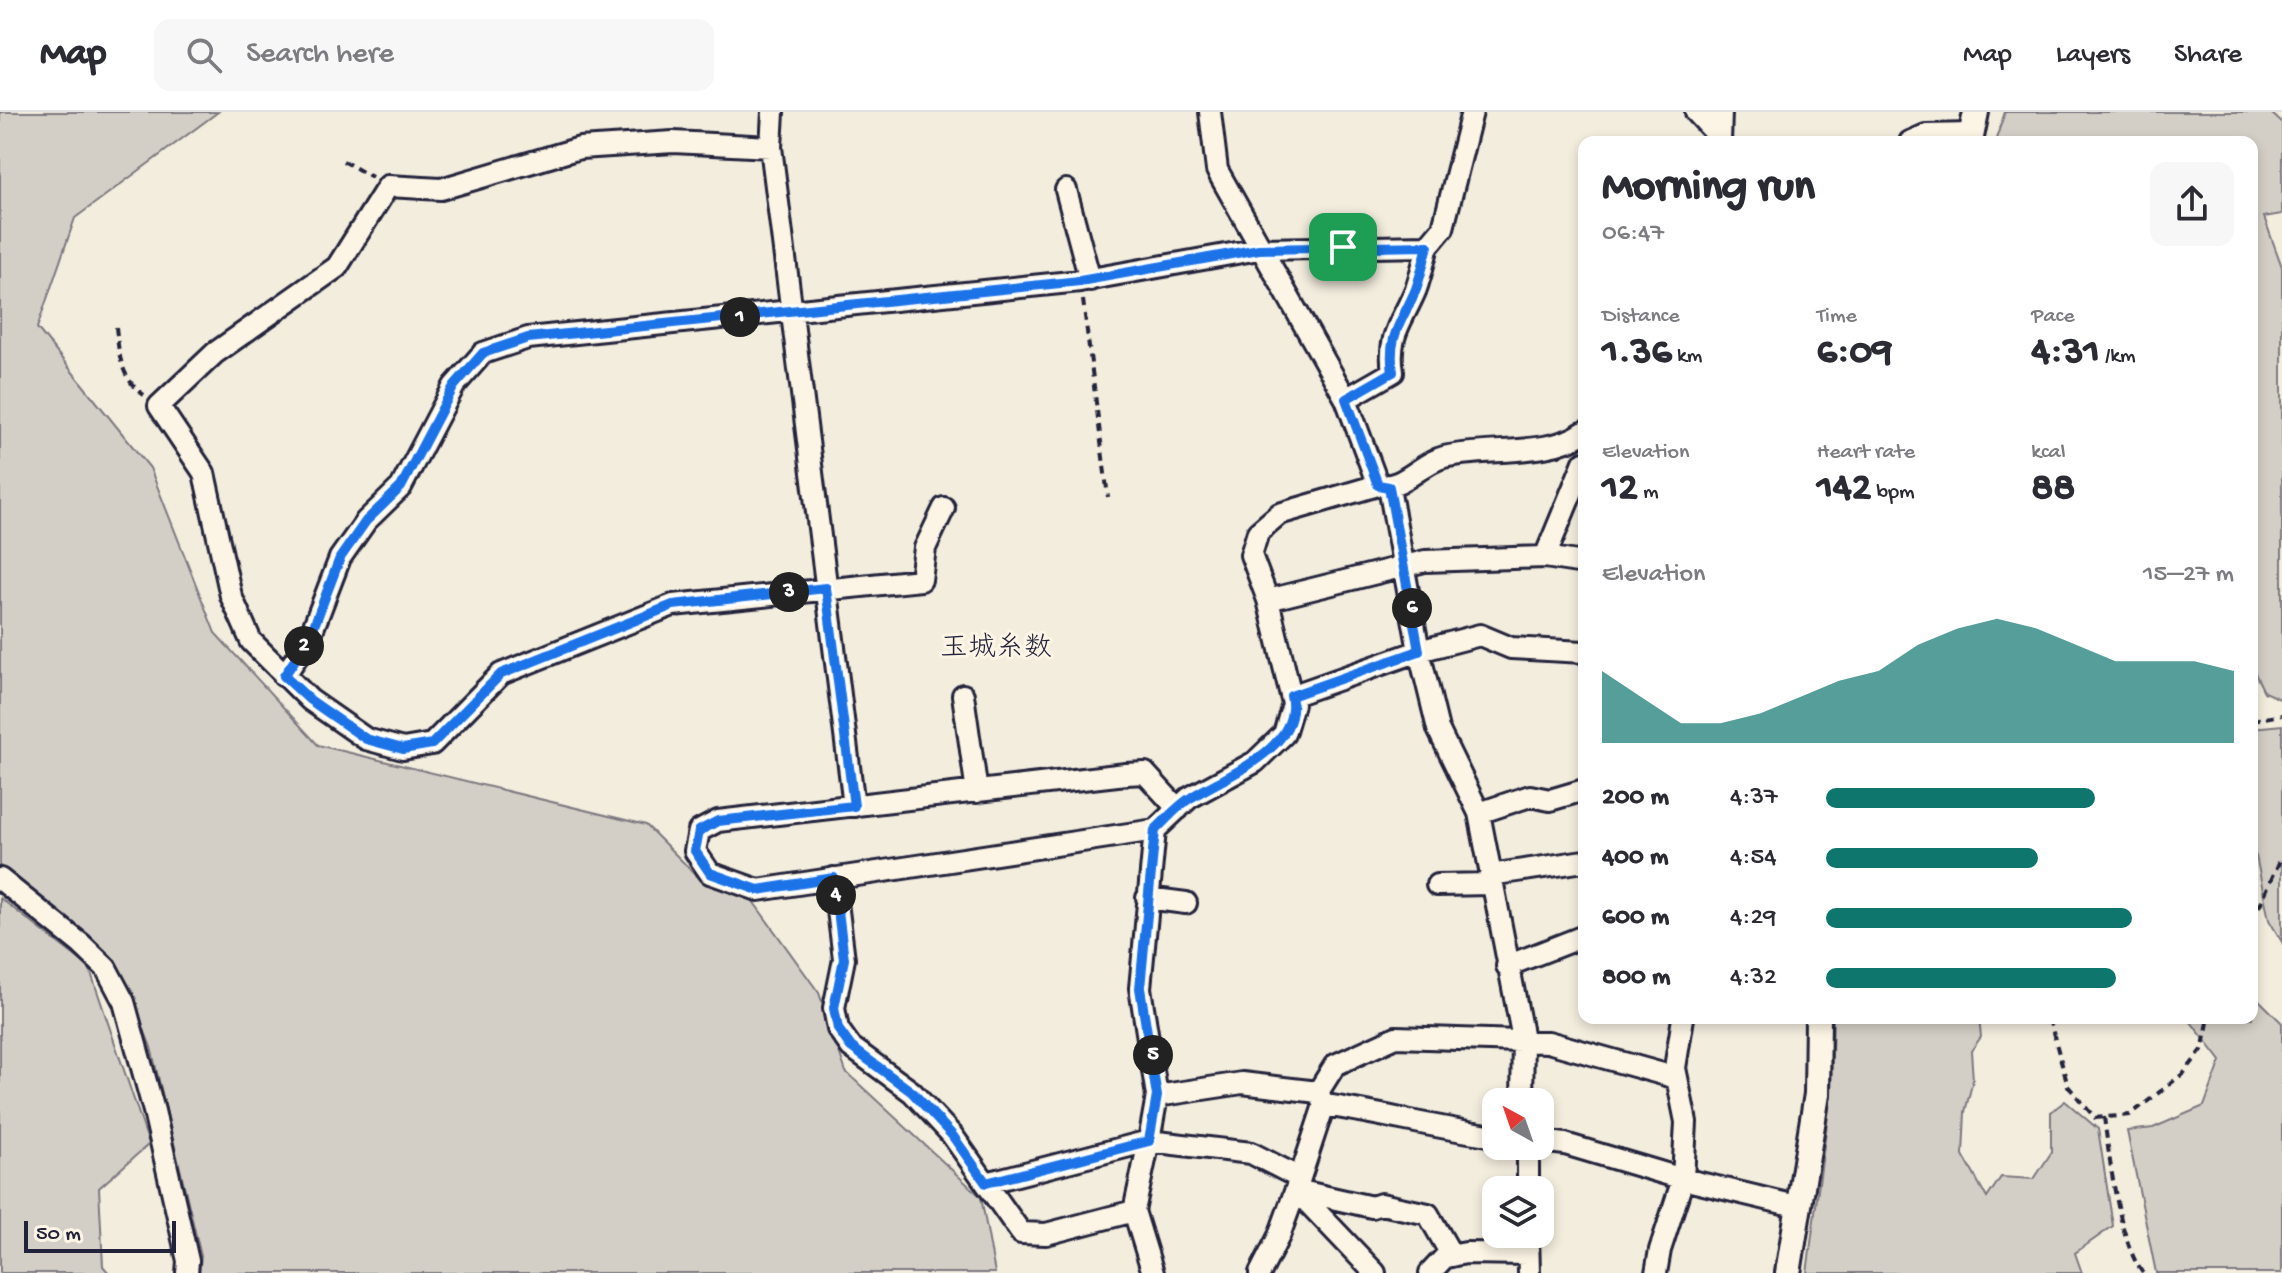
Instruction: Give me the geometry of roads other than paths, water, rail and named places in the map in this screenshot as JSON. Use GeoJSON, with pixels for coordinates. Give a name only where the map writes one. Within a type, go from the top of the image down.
{"type":"FeatureCollection","features":[{"type":"Feature","properties":{"kind":"street"},"geometry":{"type":"LineString","coordinates":[[773,112],[771,147],[854,806]]}},
{"type":"Feature","properties":{"kind":"street"},"geometry":{"type":"LineString","coordinates":[[1210,112],[1217,170],[1346,399],[1384,486],[1438,729],[1479,813],[1523,1039],[1522,1088]]}},
{"type":"Feature","properties":{"kind":"street"},"geometry":{"type":"LineString","coordinates":[[1346,399],[1393,372],[1390,352],[1399,318],[1415,290],[1428,246],[1443,228],[1470,117],[1491,112]]}},
{"type":"Feature","properties":{"kind":"street"},"geometry":{"type":"LineString","coordinates":[[1696,112],[1717,136]]}},
{"type":"Feature","properties":{"kind":"street"},"geometry":{"type":"LineString","coordinates":[[1720,136],[1721,112]]}},
{"type":"Feature","properties":{"kind":"street"},"geometry":{"type":"LineString","coordinates":[[1924,136],[1972,129]]}},
{"type":"Feature","properties":{"kind":"street"},"geometry":{"type":"LineString","coordinates":[[771,147],[673,142],[580,148],[441,189],[388,186],[337,267],[215,353],[159,406],[204,473],[231,596],[251,641],[310,700],[366,739],[403,749],[432,744],[501,674],[673,605],[921,580],[925,548],[944,508]]}},
{"type":"Feature","properties":{"kind":"street"},"geometry":{"type":"LineString","coordinates":[[1066,190],[1085,280]]}},
{"type":"Feature","properties":{"kind":"street"},"geometry":{"type":"LineString","coordinates":[[284,676],[309,639],[340,558],[366,521],[401,487],[454,386],[483,353],[528,338],[1085,280],[1259,249],[1428,246]]}},
{"type":"Feature","properties":{"kind":"street"},"geometry":{"type":"LineString","coordinates":[[1178,809],[1145,773],[718,821],[699,831],[695,851],[710,873],[758,890],[1155,830],[1178,809],[1189,798],[1255,762],[1284,734],[1293,704],[1268,600],[1251,555],[1258,532],[1279,514],[1384,486],[1440,458],[1478,450],[1554,446],[1578,435]]}},
{"type":"Feature","properties":{"kind":"street"},"geometry":{"type":"LineString","coordinates":[[1545,557],[1578,477]]}},
{"type":"Feature","properties":{"kind":"street"},"geometry":{"type":"LineString","coordinates":[[1268,600],[1425,561],[1545,557],[1578,562]]}},
{"type":"Feature","properties":{"kind":"street"},"geometry":{"type":"LineString","coordinates":[[1291,696],[1419,651],[1480,635],[1511,648],[1578,652]]}},
{"type":"Feature","properties":{"kind":"street"},"geometry":{"type":"LineString","coordinates":[[963,695],[977,792]]}},
{"type":"Feature","properties":{"kind":"street"},"geometry":{"type":"LineString","coordinates":[[1479,813],[1530,796],[1550,800],[1578,792]]}},
{"type":"Feature","properties":{"kind":"street"},"geometry":{"type":"LineString","coordinates":[[1153,1273],[1134,1211],[1157,1096],[1140,988],[1155,830]]}},
{"type":"Feature","properties":{"kind":"street"},"geometry":{"type":"LineString","coordinates":[[1437,885],[1491,879],[1578,862]]}},
{"type":"Feature","properties":{"kind":"street"},"geometry":{"type":"LineString","coordinates":[[834,878],[844,959],[834,1008],[838,1029],[851,1047],[912,1092],[952,1135],[1021,1233],[1046,1234],[1134,1211]]}},
{"type":"Feature","properties":{"kind":"street"},"geometry":{"type":"LineString","coordinates":[[0,879],[106,968],[124,1002],[154,1111],[188,1261],[187,1273]]}},
{"type":"Feature","properties":{"kind":"street"},"geometry":{"type":"LineString","coordinates":[[1147,898],[1186,903]]}},
{"type":"Feature","properties":{"kind":"street"},"geometry":{"type":"LineString","coordinates":[[1507,966],[1578,938]]}},
{"type":"Feature","properties":{"kind":"street"},"geometry":{"type":"LineString","coordinates":[[1656,1273],[1660,1250],[1683,1179],[1686,1122],[1675,1068],[1682,1024]]}},
{"type":"Feature","properties":{"kind":"street"},"geometry":{"type":"LineString","coordinates":[[1788,1273],[1817,1094],[1818,1024]]}},
{"type":"Feature","properties":{"kind":"street"},"geometry":{"type":"LineString","coordinates":[[1260,1273],[1279,1236],[1298,1184],[1321,1098],[1335,1065],[1396,1037],[1523,1039],[1579,1048],[1677,1078]]}},
{"type":"Feature","properties":{"kind":"street"},"geometry":{"type":"LineString","coordinates":[[1157,1096],[1242,1083],[1321,1098],[1450,1131],[1482,1134]]}},
{"type":"Feature","properties":{"kind":"street"},"geometry":{"type":"LineString","coordinates":[[986,1183],[1149,1141],[1251,1153],[1298,1184],[1375,1273]]}},
{"type":"Feature","properties":{"kind":"street"},"geometry":{"type":"LineString","coordinates":[[1554,1143],[1683,1179],[1800,1207]]}},
{"type":"Feature","properties":{"kind":"street"},"geometry":{"type":"LineString","coordinates":[[1298,1184],[1372,1207],[1381,1204],[1428,1214],[1452,1256]]}},
{"type":"Feature","properties":{"kind":"street"},"geometry":{"type":"LineString","coordinates":[[1430,1273],[1445,1257],[1528,1254]]}},
{"type":"Feature","properties":{"kind":"district","name":"玉城糸数"},"geometry":{"type":"Point","coordinates":[996,645]}}]}
